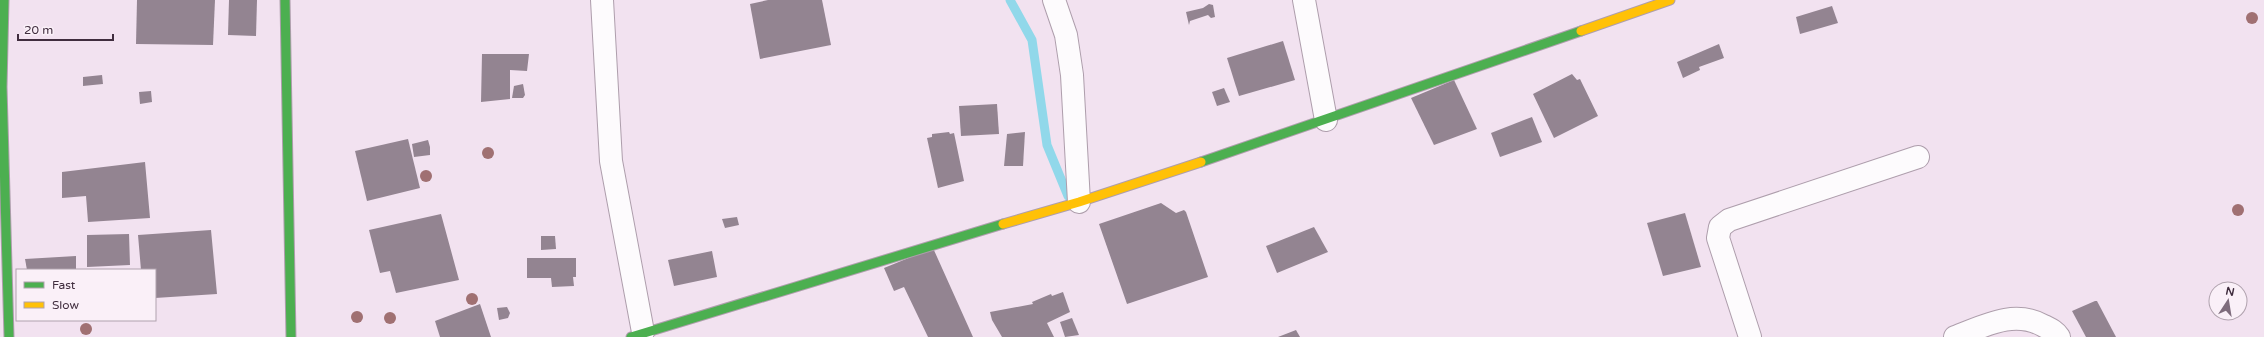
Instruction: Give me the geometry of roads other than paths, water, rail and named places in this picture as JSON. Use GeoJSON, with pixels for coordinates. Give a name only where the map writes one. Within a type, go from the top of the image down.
{"type":"FeatureCollection","features":[{"type":"Feature","properties":{"kind":"street"},"geometry":{"type":"LineString","coordinates":[[4,0],[2,87],[9,337]]}},
{"type":"Feature","properties":{"kind":"street"},"geometry":{"type":"LineString","coordinates":[[285,0],[292,337]]}},
{"type":"Feature","properties":{"kind":"street"},"geometry":{"type":"LineString","coordinates":[[602,0],[611,161],[637,335],[876,261],[1079,202],[1326,120],[1670,0]]}},
{"type":"Feature","properties":{"kind":"street"},"geometry":{"type":"LineString","coordinates":[[1054,0],[1066,36],[1072,75],[1079,202]]}},
{"type":"Feature","properties":{"kind":"street"},"geometry":{"type":"LineString","coordinates":[[1304,0],[1326,120]]}},
{"type":"Feature","properties":{"kind":"street"},"geometry":{"type":"LineString","coordinates":[[1750,337],[1718,238],[1720,227],[1729,220],[1918,157]]}},
{"type":"Feature","properties":{"kind":"street"},"geometry":{"type":"LineString","coordinates":[[1955,337],[2003,319],[2032,319],[2056,333],[2059,337]]}},
{"type":"Feature","properties":{"kind":"waterway"},"geometry":{"type":"LineString","coordinates":[[1010,0],[1032,40],[1047,145],[1068,196]]}}]}
